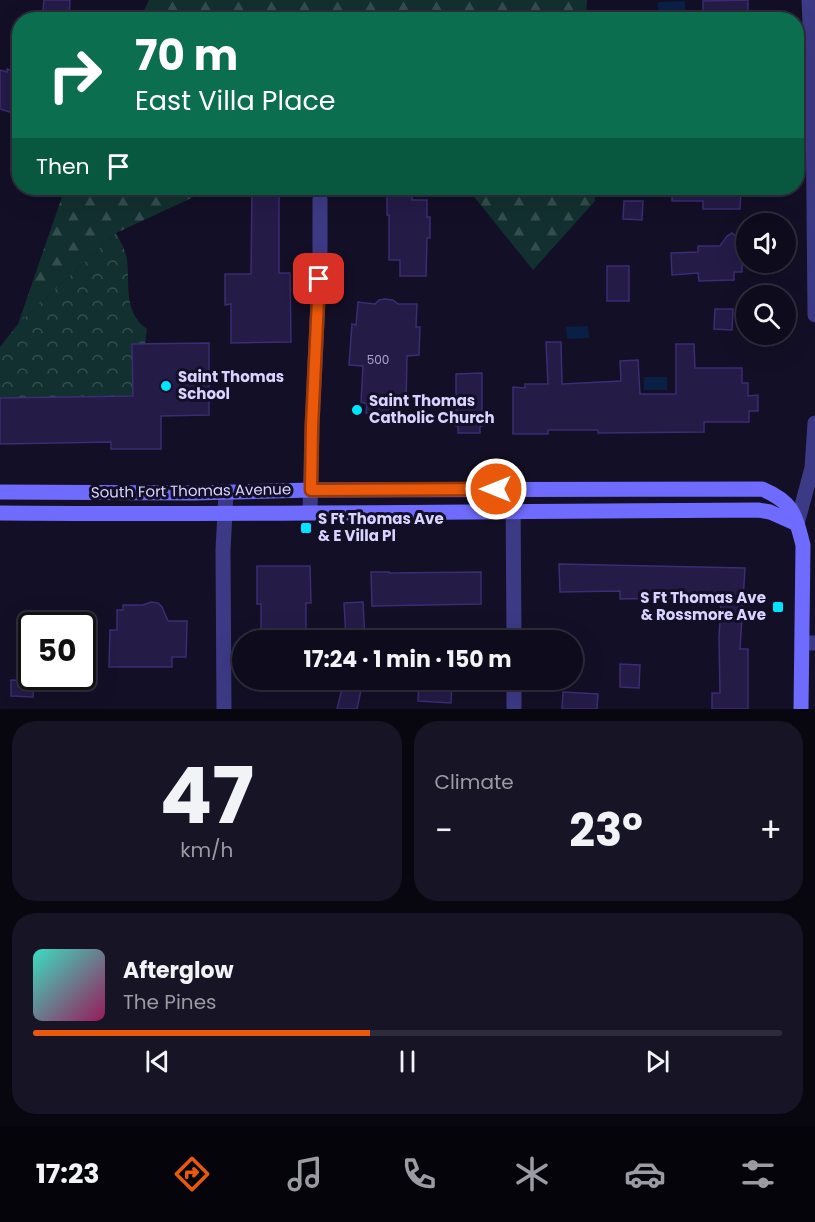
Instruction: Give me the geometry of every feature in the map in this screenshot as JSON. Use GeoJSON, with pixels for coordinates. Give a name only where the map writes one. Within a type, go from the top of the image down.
{"type":"FeatureCollection","features":[{"type":"Feature","properties":{"kind":"main road","name":"South Fort Thomas Avenue"},"geometry":{"type":"LineString","coordinates":[[0,492],[226,493],[311,490],[762,489],[779,496],[789,505],[798,524],[803,545],[809,643],[801,709]]}},
{"type":"Feature","properties":{"kind":"main road","name":"South Fort Thomas Avenue"},"geometry":{"type":"LineString","coordinates":[[0,513],[225,514],[758,510],[771,512],[798,524]]}},
{"type":"Feature","properties":{"kind":"street"},"geometry":{"type":"LineString","coordinates":[[809,0],[814,94],[815,315]]}},
{"type":"Feature","properties":{"kind":"street"},"geometry":{"type":"LineString","coordinates":[[310,512],[320,198]]}},
{"type":"Feature","properties":{"kind":"street"},"geometry":{"type":"LineString","coordinates":[[798,524],[812,468],[815,423]]}},
{"type":"Feature","properties":{"kind":"street"},"geometry":{"type":"LineString","coordinates":[[513,489],[514,630]]}},
{"type":"Feature","properties":{"kind":"street"},"geometry":{"type":"LineString","coordinates":[[224,709],[223,550],[226,493]]}},
{"type":"Feature","properties":{"kind":"street"},"geometry":{"type":"LineString","coordinates":[[514,690],[514,709]]}},
{"type":"Feature","properties":{"kind":"green space"},"geometry":{"type":"Polygon","coordinates":[[[149,0],[587,0],[586,12],[143,12],[149,0]]]}},
{"type":"Feature","properties":{"kind":"green space"},"geometry":{"type":"Polygon","coordinates":[[[63,195],[198,195],[116,233],[18,324],[63,195]]]}},
{"type":"Feature","properties":{"kind":"green space"},"geometry":{"type":"Polygon","coordinates":[[[473,195],[595,195],[595,201],[533,270],[473,195]]]}},
{"type":"Feature","properties":{"kind":"green space"},"geometry":{"type":"Polygon","coordinates":[[[116,233],[126,256],[131,306],[139,322],[147,329],[145,344],[132,345],[133,396],[0,398],[0,347],[18,324],[116,233]]]}},
{"type":"Feature","properties":{"kind":"water"},"geometry":{"type":"Polygon","coordinates":[[[685,1],[686,12],[658,12],[658,2],[685,1]]]}},
{"type":"Feature","properties":{"kind":"water"},"geometry":{"type":"Polygon","coordinates":[[[588,326],[589,338],[567,339],[566,327],[588,326]]]}},
{"type":"Feature","properties":{"kind":"water"},"geometry":{"type":"Polygon","coordinates":[[[644,377],[667,377],[667,390],[644,390],[644,377]]]}},
{"type":"Feature","properties":{"kind":"building"},"geometry":{"type":"Polygon","coordinates":[[[44,0],[70,0],[69,12],[43,12],[44,0]]]}},
{"type":"Feature","properties":{"kind":"building"},"geometry":{"type":"Polygon","coordinates":[[[748,0],[748,12],[703,12],[703,1],[748,0]]]}},
{"type":"Feature","properties":{"kind":"building"},"geometry":{"type":"Polygon","coordinates":[[[7,69],[12,71],[12,113],[0,109],[0,70],[7,72],[7,69]]]}},
{"type":"Feature","properties":{"kind":"building"},"geometry":{"type":"Polygon","coordinates":[[[252,195],[279,195],[279,273],[290,273],[291,342],[231,343],[231,304],[225,305],[225,274],[251,274],[252,195]]]}},
{"type":"Feature","properties":{"kind":"building"},"geometry":{"type":"Polygon","coordinates":[[[387,195],[412,195],[412,200],[427,200],[430,238],[427,238],[426,276],[400,276],[400,260],[389,260],[389,215],[387,215],[387,195]]]}},
{"type":"Feature","properties":{"kind":"building"},"geometry":{"type":"Polygon","coordinates":[[[672,195],[741,195],[740,209],[703,209],[703,201],[672,201],[672,195]]]}},
{"type":"Feature","properties":{"kind":"building"},"geometry":{"type":"Polygon","coordinates":[[[624,201],[643,201],[642,220],[623,219],[624,201]]]}},
{"type":"Feature","properties":{"kind":"building"},"geometry":{"type":"Polygon","coordinates":[[[732,233],[736,236],[734,280],[699,281],[698,273],[672,275],[671,253],[698,252],[698,246],[720,246],[732,233]]]}},
{"type":"Feature","properties":{"kind":"building"},"geometry":{"type":"Polygon","coordinates":[[[607,266],[629,266],[629,301],[607,301],[607,266]]]}},
{"type":"Feature","properties":{"kind":"building"},"geometry":{"type":"Polygon","coordinates":[[[385,299],[393,300],[398,304],[417,304],[416,327],[420,327],[419,355],[407,356],[406,404],[400,404],[400,414],[397,414],[396,419],[369,418],[370,414],[366,413],[367,404],[361,402],[363,366],[349,365],[352,324],[356,325],[358,302],[375,304],[385,299]]]}},
{"type":"Feature","properties":{"kind":"building"},"geometry":{"type":"Polygon","coordinates":[[[715,309],[733,309],[732,330],[714,329],[715,309]]]}},
{"type":"Feature","properties":{"kind":"building"},"geometry":{"type":"Polygon","coordinates":[[[546,342],[561,342],[562,384],[621,381],[620,361],[638,360],[640,394],[676,394],[676,344],[694,344],[695,368],[742,368],[742,383],[748,383],[748,396],[758,395],[758,411],[749,411],[749,422],[704,422],[704,432],[598,433],[598,430],[548,430],[548,434],[513,434],[513,387],[525,388],[525,384],[548,384],[546,342]]]}},
{"type":"Feature","properties":{"kind":"building"},"geometry":{"type":"Polygon","coordinates":[[[209,343],[209,415],[161,416],[161,449],[111,449],[111,442],[0,444],[0,398],[133,396],[132,344],[209,343]]]}},
{"type":"Feature","properties":{"kind":"building"},"geometry":{"type":"Polygon","coordinates":[[[482,373],[480,433],[458,433],[456,374],[482,373]]]}},
{"type":"Feature","properties":{"kind":"building"},"geometry":{"type":"Polygon","coordinates":[[[559,564],[745,568],[740,649],[748,649],[748,709],[712,709],[712,693],[720,693],[721,603],[709,603],[709,593],[677,593],[676,598],[620,599],[620,591],[560,592],[559,564]]]}},
{"type":"Feature","properties":{"kind":"building"},"geometry":{"type":"Polygon","coordinates":[[[257,566],[310,566],[311,603],[306,603],[306,630],[261,630],[261,604],[257,604],[257,566]]]}},
{"type":"Feature","properties":{"kind":"building"},"geometry":{"type":"Polygon","coordinates":[[[371,572],[481,572],[481,604],[372,606],[371,572]]]}},
{"type":"Feature","properties":{"kind":"building"},"geometry":{"type":"Polygon","coordinates":[[[151,602],[158,603],[162,607],[168,621],[187,621],[186,657],[172,657],[172,667],[109,667],[110,630],[117,630],[117,610],[123,610],[123,605],[143,605],[151,602]]]}},
{"type":"Feature","properties":{"kind":"building"},"geometry":{"type":"Polygon","coordinates":[[[363,602],[364,630],[345,630],[344,603],[363,602]]]}},
{"type":"Feature","properties":{"kind":"building"},"geometry":{"type":"Polygon","coordinates":[[[620,664],[640,665],[639,688],[620,687],[620,664]]]}},
{"type":"Feature","properties":{"kind":"building"},"geometry":{"type":"Polygon","coordinates":[[[11,680],[18,680],[18,690],[33,690],[33,697],[11,696],[11,680]]]}},
{"type":"Feature","properties":{"kind":"building"},"geometry":{"type":"Polygon","coordinates":[[[342,690],[361,690],[357,709],[337,709],[342,690]]]}},
{"type":"Feature","properties":{"kind":"building"},"geometry":{"type":"Polygon","coordinates":[[[419,690],[452,690],[451,703],[418,701],[419,690]]]}},
{"type":"Feature","properties":{"kind":"building"},"geometry":{"type":"Polygon","coordinates":[[[563,692],[598,694],[597,709],[562,709],[563,692]]]}},
{"type":"Feature","properties":{"kind":"place","name":"Saint Thomas School"},"geometry":{"type":"Point","coordinates":[166,386]}},
{"type":"Feature","properties":{"kind":"place","name":"Saint Thomas Catholic Church"},"geometry":{"type":"Point","coordinates":[357,410]}},
{"type":"Feature","properties":{"kind":"place","name":"S Ft Thomas Ave & E Villa Pl"},"geometry":{"type":"Point","coordinates":[306,528]}},
{"type":"Feature","properties":{"kind":"place","name":"S Ft Thomas Ave & Rossmore Ave"},"geometry":{"type":"Point","coordinates":[778,607]}},
{"type":"Feature","properties":{"kind":"route"},"geometry":{"type":"LineString","coordinates":[[319,279],[311,490],[496,489]]}}]}
